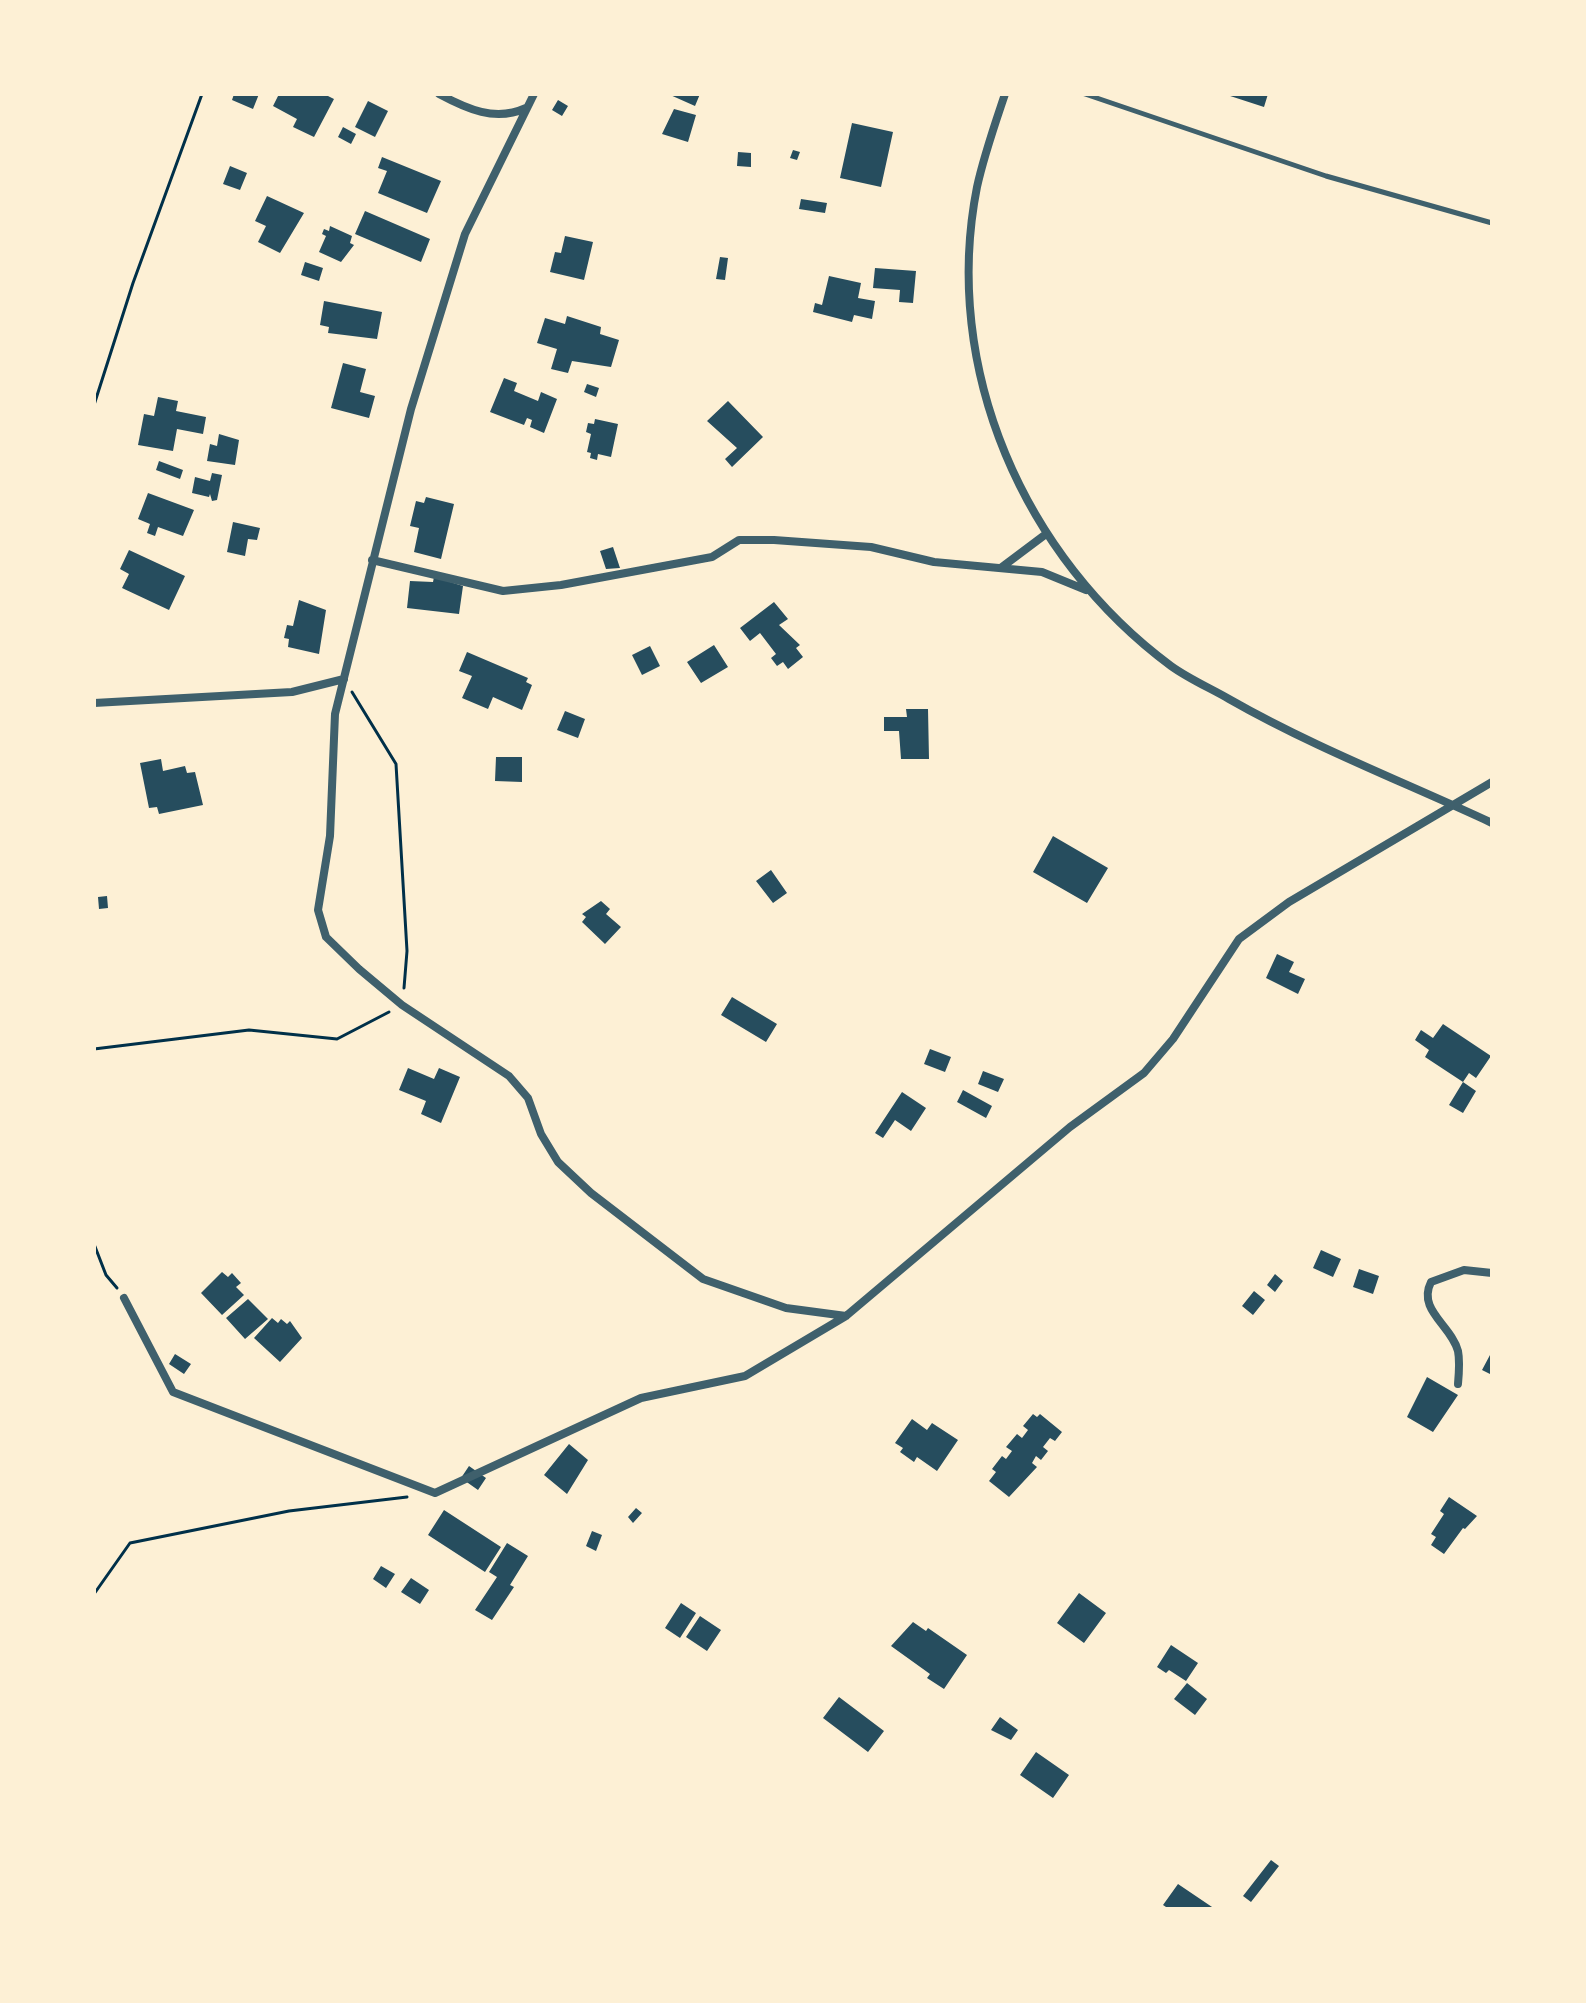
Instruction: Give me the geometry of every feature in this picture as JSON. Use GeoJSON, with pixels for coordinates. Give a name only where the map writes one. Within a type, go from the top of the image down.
{"type":"FeatureCollection","features":[{"type":"Feature","properties":{"kind":"street"},"geometry":{"type":"LineString","coordinates":[[439,94],[462,106],[491,115],[512,114],[527,108]]}},
{"type":"Feature","properties":{"kind":"street"},"geometry":{"type":"LineString","coordinates":[[534,94],[465,234],[411,409],[335,714],[330,836],[318,910],[326,937],[402,1005],[509,1076],[528,1098],[541,1134],[558,1162],[591,1193],[703,1279],[786,1308],[846,1316]]}},
{"type":"Feature","properties":{"kind":"street"},"geometry":{"type":"LineString","coordinates":[[1005,94],[977,188],[971,246],[975,344],[989,415],[1010,469],[1046,534],[1088,590],[1172,666],[1301,737],[1492,823]]}},
{"type":"Feature","properties":{"kind":"street"},"geometry":{"type":"LineString","coordinates":[[1002,567],[1046,534]]}},
{"type":"Feature","properties":{"kind":"street"},"geometry":{"type":"LineString","coordinates":[[372,560],[503,591],[561,585],[712,557],[739,540],[871,547],[934,562],[1042,572],[1088,590]]}},
{"type":"Feature","properties":{"kind":"street"},"geometry":{"type":"LineString","coordinates":[[94,703],[292,692],[344,679]]}},
{"type":"Feature","properties":{"kind":"street"},"geometry":{"type":"LineString","coordinates":[[124,1298],[173,1392],[435,1493],[641,1398],[745,1376],[846,1316],[1070,1127],[1144,1073],[1173,1039],[1239,939],[1289,902],[1492,782]]}},
{"type":"Feature","properties":{"kind":"street"},"geometry":{"type":"LineString","coordinates":[[1458,1384],[1458,1350],[1428,1303],[1426,1291],[1431,1282],[1453,1273],[1475,1269],[1492,1273]]}},
{"type":"Feature","properties":{"kind":"lane"},"geometry":{"type":"LineString","coordinates":[[1085,94],[1326,176],[1492,223]]}},
{"type":"Feature","properties":{"kind":"path"},"geometry":{"type":"LineString","coordinates":[[94,405],[133,283],[202,94]]}},
{"type":"Feature","properties":{"kind":"path"},"geometry":{"type":"LineString","coordinates":[[94,1244],[106,1275],[124,1298]]}},
{"type":"Feature","properties":{"kind":"path"},"geometry":{"type":"LineString","coordinates":[[94,1594],[130,1543],[289,1511],[435,1493]]}},
{"type":"Feature","properties":{"kind":"building"},"geometry":{"type":"Polygon","coordinates":[[[234,94],[259,94],[253,109],[232,100],[234,94]]]}},
{"type":"Feature","properties":{"kind":"building"},"geometry":{"type":"Polygon","coordinates":[[[279,94],[324,94],[334,99],[314,137],[293,127],[297,119],[273,106],[279,94]]]}},
{"type":"Feature","properties":{"kind":"building"},"geometry":{"type":"Polygon","coordinates":[[[668,94],[700,94],[695,106],[668,94]]]}},
{"type":"Feature","properties":{"kind":"building"},"geometry":{"type":"Polygon","coordinates":[[[1224,94],[1268,94],[1264,107],[1224,94]]]}},
{"type":"Feature","properties":{"kind":"building"},"geometry":{"type":"Polygon","coordinates":[[[558,100],[568,106],[562,116],[552,110],[558,100]]]}},
{"type":"Feature","properties":{"kind":"building"},"geometry":{"type":"Polygon","coordinates":[[[368,101],[388,111],[375,137],[355,127],[368,101]]]}},
{"type":"Feature","properties":{"kind":"building"},"geometry":{"type":"Polygon","coordinates":[[[674,109],[696,115],[688,142],[662,134],[674,109]]]}},
{"type":"Feature","properties":{"kind":"building"},"geometry":{"type":"Polygon","coordinates":[[[852,123],[893,132],[881,187],[840,178],[852,123]]]}},
{"type":"Feature","properties":{"kind":"building"},"geometry":{"type":"Polygon","coordinates":[[[343,127],[356,134],[351,144],[338,137],[343,127]]]}},
{"type":"Feature","properties":{"kind":"building"},"geometry":{"type":"Polygon","coordinates":[[[793,150],[800,152],[797,160],[790,158],[793,150]]]}},
{"type":"Feature","properties":{"kind":"building"},"geometry":{"type":"Polygon","coordinates":[[[738,152],[751,153],[751,167],[737,166],[738,152]]]}},
{"type":"Feature","properties":{"kind":"building"},"geometry":{"type":"Polygon","coordinates":[[[382,157],[441,181],[427,213],[378,193],[387,171],[378,168],[382,157]]]}},
{"type":"Feature","properties":{"kind":"building"},"geometry":{"type":"Polygon","coordinates":[[[230,166],[247,173],[240,190],[223,184],[230,166]]]}},
{"type":"Feature","properties":{"kind":"building"},"geometry":{"type":"Polygon","coordinates":[[[267,196],[304,213],[280,253],[258,242],[266,226],[255,221],[267,196]]]}},
{"type":"Feature","properties":{"kind":"building"},"geometry":{"type":"Polygon","coordinates":[[[801,199],[827,203],[825,213],[799,209],[801,199]]]}},
{"type":"Feature","properties":{"kind":"building"},"geometry":{"type":"Polygon","coordinates":[[[365,211],[430,239],[421,262],[355,234],[365,211]]]}},
{"type":"Feature","properties":{"kind":"building"},"geometry":{"type":"Polygon","coordinates":[[[330,226],[352,236],[350,243],[354,245],[341,262],[319,252],[326,236],[322,234],[324,229],[329,231],[330,226]]]}},
{"type":"Feature","properties":{"kind":"building"},"geometry":{"type":"Polygon","coordinates":[[[565,236],[593,242],[584,280],[550,272],[555,252],[561,253],[565,236]]]}},
{"type":"Feature","properties":{"kind":"building"},"geometry":{"type":"Polygon","coordinates":[[[720,257],[728,258],[725,280],[716,279],[720,257]]]}},
{"type":"Feature","properties":{"kind":"building"},"geometry":{"type":"Polygon","coordinates":[[[305,262],[323,268],[319,281],[301,275],[305,262]]]}},
{"type":"Feature","properties":{"kind":"building"},"geometry":{"type":"Polygon","coordinates":[[[875,268],[916,271],[913,303],[899,302],[900,290],[873,288],[875,268]]]}},
{"type":"Feature","properties":{"kind":"building"},"geometry":{"type":"Polygon","coordinates":[[[829,276],[861,283],[858,298],[875,301],[872,319],[854,315],[852,322],[813,312],[815,303],[822,305],[829,276]]]}},
{"type":"Feature","properties":{"kind":"building"},"geometry":{"type":"Polygon","coordinates":[[[324,301],[382,312],[377,339],[328,333],[329,327],[320,325],[324,301]]]}},
{"type":"Feature","properties":{"kind":"building"},"geometry":{"type":"Polygon","coordinates":[[[567,316],[601,327],[600,334],[619,340],[611,367],[572,361],[568,373],[551,369],[557,349],[537,343],[545,318],[565,324],[567,316]]]}},
{"type":"Feature","properties":{"kind":"building"},"geometry":{"type":"Polygon","coordinates":[[[343,363],[366,369],[360,392],[375,396],[369,418],[331,408],[343,363]]]}},
{"type":"Feature","properties":{"kind":"building"},"geometry":{"type":"Polygon","coordinates":[[[504,378],[517,383],[514,391],[538,401],[541,392],[557,399],[544,433],[530,427],[532,420],[527,418],[524,425],[490,412],[504,378]]]}},
{"type":"Feature","properties":{"kind":"building"},"geometry":{"type":"Polygon","coordinates":[[[587,384],[599,388],[596,397],[584,392],[587,384]]]}},
{"type":"Feature","properties":{"kind":"building"},"geometry":{"type":"Polygon","coordinates":[[[158,397],[178,401],[176,411],[206,417],[203,434],[177,429],[173,451],[138,445],[144,414],[154,416],[158,397]]]}},
{"type":"Feature","properties":{"kind":"building"},"geometry":{"type":"Polygon","coordinates":[[[728,401],[763,437],[732,467],[725,459],[737,448],[707,421],[728,401]]]}},
{"type":"Feature","properties":{"kind":"building"},"geometry":{"type":"Polygon","coordinates":[[[595,419],[618,424],[611,457],[598,454],[597,460],[590,458],[591,453],[587,452],[591,434],[586,432],[588,423],[594,424],[595,419]]]}},
{"type":"Feature","properties":{"kind":"building"},"geometry":{"type":"Polygon","coordinates":[[[219,434],[239,440],[235,465],[207,461],[210,444],[217,446],[219,434]]]}},
{"type":"Feature","properties":{"kind":"building"},"geometry":{"type":"Polygon","coordinates":[[[159,461],[183,470],[180,479],[156,470],[159,461]]]}},
{"type":"Feature","properties":{"kind":"building"},"geometry":{"type":"Polygon","coordinates":[[[212,473],[222,475],[217,500],[212,501],[210,494],[209,497],[192,493],[195,477],[210,481],[212,473]]]}},
{"type":"Feature","properties":{"kind":"building"},"geometry":{"type":"Polygon","coordinates":[[[148,493],[194,510],[183,536],[158,527],[155,536],[147,533],[150,524],[138,519],[148,493]]]}},
{"type":"Feature","properties":{"kind":"building"},"geometry":{"type":"Polygon","coordinates":[[[426,497],[454,504],[441,559],[414,552],[419,528],[410,526],[416,501],[424,503],[426,497]]]}},
{"type":"Feature","properties":{"kind":"building"},"geometry":{"type":"Polygon","coordinates":[[[233,522],[260,528],[257,540],[248,539],[245,556],[227,552],[233,522]]]}},
{"type":"Feature","properties":{"kind":"building"},"geometry":{"type":"Polygon","coordinates":[[[613,547],[620,568],[606,569],[600,551],[613,547]]]}},
{"type":"Feature","properties":{"kind":"building"},"geometry":{"type":"Polygon","coordinates":[[[129,550],[185,576],[169,610],[122,588],[129,574],[120,569],[129,550]]]}},
{"type":"Feature","properties":{"kind":"building"},"geometry":{"type":"Polygon","coordinates":[[[434,577],[463,586],[459,614],[407,608],[410,581],[433,582],[434,577]]]}},
{"type":"Feature","properties":{"kind":"building"},"geometry":{"type":"Polygon","coordinates":[[[299,600],[326,610],[319,654],[288,647],[289,639],[284,638],[287,625],[293,626],[299,600]]]}},
{"type":"Feature","properties":{"kind":"building"},"geometry":{"type":"Polygon","coordinates":[[[774,602],[788,619],[779,625],[800,645],[796,648],[803,657],[788,669],[783,662],[777,666],[771,658],[776,654],[760,633],[750,641],[740,628],[774,602]]]}},
{"type":"Feature","properties":{"kind":"building"},"geometry":{"type":"Polygon","coordinates":[[[714,645],[728,667],[701,683],[687,662],[714,645]]]}},
{"type":"Feature","properties":{"kind":"building"},"geometry":{"type":"Polygon","coordinates":[[[650,646],[660,666],[642,675],[632,655],[650,646]]]}},
{"type":"Feature","properties":{"kind":"building"},"geometry":{"type":"Polygon","coordinates":[[[467,652],[528,678],[526,682],[532,685],[522,710],[493,697],[488,709],[462,698],[472,676],[459,671],[467,652]]]}},
{"type":"Feature","properties":{"kind":"building"},"geometry":{"type":"Polygon","coordinates":[[[906,709],[928,709],[929,759],[901,759],[899,731],[884,731],[884,717],[907,717],[906,709]]]}},
{"type":"Feature","properties":{"kind":"building"},"geometry":{"type":"Polygon","coordinates":[[[565,711],[585,719],[578,738],[557,730],[565,711]]]}},
{"type":"Feature","properties":{"kind":"building"},"geometry":{"type":"Polygon","coordinates":[[[496,757],[522,757],[522,782],[495,781],[496,757]]]}},
{"type":"Feature","properties":{"kind":"building"},"geometry":{"type":"Polygon","coordinates":[[[161,759],[163,771],[185,766],[187,773],[195,772],[203,805],[159,814],[157,807],[149,808],[140,763],[161,759]]]}},
{"type":"Feature","properties":{"kind":"building"},"geometry":{"type":"Polygon","coordinates":[[[1053,836],[1108,868],[1087,903],[1033,872],[1053,836]]]}},
{"type":"Feature","properties":{"kind":"building"},"geometry":{"type":"Polygon","coordinates":[[[771,870],[787,893],[773,903],[756,881],[771,870]]]}},
{"type":"Feature","properties":{"kind":"building"},"geometry":{"type":"Polygon","coordinates":[[[107,896],[108,908],[99,909],[98,897],[107,896]]]}},
{"type":"Feature","properties":{"kind":"building"},"geometry":{"type":"Polygon","coordinates":[[[601,901],[610,909],[606,914],[621,927],[605,944],[582,922],[586,917],[582,914],[601,901]]]}},
{"type":"Feature","properties":{"kind":"building"},"geometry":{"type":"Polygon","coordinates":[[[1277,954],[1294,962],[1289,972],[1305,979],[1298,994],[1266,978],[1277,954]]]}},
{"type":"Feature","properties":{"kind":"building"},"geometry":{"type":"Polygon","coordinates":[[[732,997],[777,1024],[766,1042],[721,1015],[732,997]]]}},
{"type":"Feature","properties":{"kind":"building"},"geometry":{"type":"Polygon","coordinates":[[[1443,1024],[1491,1056],[1476,1078],[1469,1073],[1463,1082],[1425,1057],[1429,1050],[1415,1040],[1421,1030],[1433,1038],[1443,1024]]]}},
{"type":"Feature","properties":{"kind":"building"},"geometry":{"type":"Polygon","coordinates":[[[930,1049],[951,1057],[945,1072],[924,1064],[930,1049]]]}},
{"type":"Feature","properties":{"kind":"building"},"geometry":{"type":"Polygon","coordinates":[[[408,1068],[434,1079],[439,1068],[460,1077],[441,1123],[421,1114],[426,1101],[399,1090],[408,1068]]]}},
{"type":"Feature","properties":{"kind":"building"},"geometry":{"type":"Polygon","coordinates":[[[983,1071],[1004,1079],[998,1092],[978,1084],[983,1071]]]}},
{"type":"Feature","properties":{"kind":"building"},"geometry":{"type":"Polygon","coordinates":[[[1463,1082],[1476,1091],[1463,1113],[1449,1105],[1463,1082]]]}},
{"type":"Feature","properties":{"kind":"building"},"geometry":{"type":"Polygon","coordinates":[[[963,1090],[992,1106],[986,1118],[957,1102],[963,1090]]]}},
{"type":"Feature","properties":{"kind":"building"},"geometry":{"type":"Polygon","coordinates":[[[902,1092],[926,1108],[911,1131],[895,1120],[883,1138],[875,1133],[902,1092]]]}},
{"type":"Feature","properties":{"kind":"building"},"geometry":{"type":"Polygon","coordinates":[[[1321,1250],[1341,1259],[1333,1277],[1313,1268],[1321,1250]]]}},
{"type":"Feature","properties":{"kind":"building"},"geometry":{"type":"Polygon","coordinates":[[[1359,1269],[1379,1276],[1373,1294],[1353,1287],[1359,1269]]]}},
{"type":"Feature","properties":{"kind":"building"},"geometry":{"type":"Polygon","coordinates":[[[222,1272],[228,1277],[232,1273],[241,1283],[236,1287],[244,1295],[222,1315],[201,1293],[222,1272]]]}},
{"type":"Feature","properties":{"kind":"building"},"geometry":{"type":"Polygon","coordinates":[[[1275,1274],[1283,1281],[1275,1292],[1267,1285],[1275,1274]]]}},
{"type":"Feature","properties":{"kind":"building"},"geometry":{"type":"Polygon","coordinates":[[[1254,1291],[1265,1300],[1253,1315],[1242,1306],[1254,1291]]]}},
{"type":"Feature","properties":{"kind":"building"},"geometry":{"type":"Polygon","coordinates":[[[248,1299],[268,1319],[245,1339],[226,1318],[248,1299]]]}},
{"type":"Feature","properties":{"kind":"building"},"geometry":{"type":"Polygon","coordinates":[[[272,1318],[278,1323],[281,1319],[287,1324],[290,1321],[302,1338],[280,1362],[254,1338],[272,1318]]]}},
{"type":"Feature","properties":{"kind":"building"},"geometry":{"type":"Polygon","coordinates":[[[175,1354],[191,1364],[184,1374],[169,1364],[175,1354]]]}},
{"type":"Feature","properties":{"kind":"building"},"geometry":{"type":"Polygon","coordinates":[[[1492,1356],[1492,1375],[1482,1370],[1492,1356]]]}},
{"type":"Feature","properties":{"kind":"building"},"geometry":{"type":"Polygon","coordinates":[[[1427,1377],[1458,1395],[1433,1432],[1407,1417],[1427,1377]]]}},
{"type":"Feature","properties":{"kind":"building"},"geometry":{"type":"Polygon","coordinates":[[[1033,1414],[1037,1417],[1040,1414],[1062,1432],[1055,1441],[1050,1438],[1043,1447],[1048,1451],[1041,1460],[1036,1456],[1032,1463],[1037,1467],[1009,1497],[989,1481],[996,1472],[992,1469],[1002,1456],[1006,1459],[1012,1451],[1006,1447],[1017,1434],[1022,1438],[1028,1430],[1023,1426],[1033,1414]]]}},
{"type":"Feature","properties":{"kind":"building"},"geometry":{"type":"Polygon","coordinates":[[[912,1419],[927,1430],[932,1423],[958,1440],[937,1471],[917,1457],[914,1462],[900,1452],[903,1448],[895,1443],[912,1419]]]}},
{"type":"Feature","properties":{"kind":"building"},"geometry":{"type":"Polygon","coordinates":[[[569,1444],[588,1460],[567,1494],[544,1475],[569,1444]]]}},
{"type":"Feature","properties":{"kind":"building"},"geometry":{"type":"Polygon","coordinates":[[[469,1466],[486,1478],[478,1490],[461,1478],[469,1466]]]}},
{"type":"Feature","properties":{"kind":"building"},"geometry":{"type":"Polygon","coordinates":[[[1449,1497],[1477,1516],[1463,1528],[1444,1554],[1431,1545],[1436,1537],[1431,1534],[1444,1514],[1440,1511],[1449,1497]]]}},
{"type":"Feature","properties":{"kind":"building"},"geometry":{"type":"Polygon","coordinates":[[[636,1508],[642,1513],[633,1523],[628,1517],[636,1508]]]}},
{"type":"Feature","properties":{"kind":"building"},"geometry":{"type":"Polygon","coordinates":[[[444,1510],[501,1547],[485,1572],[428,1535],[444,1510]]]}},
{"type":"Feature","properties":{"kind":"building"},"geometry":{"type":"Polygon","coordinates":[[[592,1531],[602,1535],[596,1551],[586,1546],[592,1531]]]}},
{"type":"Feature","properties":{"kind":"building"},"geometry":{"type":"Polygon","coordinates":[[[507,1543],[528,1556],[510,1585],[514,1587],[492,1620],[475,1610],[497,1577],[489,1572],[507,1543]]]}},
{"type":"Feature","properties":{"kind":"building"},"geometry":{"type":"Polygon","coordinates":[[[381,1566],[395,1574],[386,1588],[373,1579],[381,1566]]]}},
{"type":"Feature","properties":{"kind":"building"},"geometry":{"type":"Polygon","coordinates":[[[411,1578],[429,1590],[420,1604],[401,1592],[411,1578]]]}},
{"type":"Feature","properties":{"kind":"building"},"geometry":{"type":"Polygon","coordinates":[[[1079,1593],[1106,1613],[1084,1643],[1057,1623],[1079,1593]]]}},
{"type":"Feature","properties":{"kind":"building"},"geometry":{"type":"Polygon","coordinates":[[[681,1603],[696,1613],[680,1638],[665,1628],[681,1603]]]}},
{"type":"Feature","properties":{"kind":"building"},"geometry":{"type":"Polygon","coordinates":[[[700,1616],[721,1630],[707,1651],[686,1637],[700,1616]]]}},
{"type":"Feature","properties":{"kind":"building"},"geometry":{"type":"Polygon","coordinates":[[[913,1622],[926,1631],[928,1628],[967,1655],[944,1689],[927,1678],[930,1674],[891,1646],[913,1622]]]}},
{"type":"Feature","properties":{"kind":"building"},"geometry":{"type":"Polygon","coordinates":[[[1171,1645],[1198,1663],[1186,1681],[1169,1670],[1166,1673],[1157,1667],[1171,1645]]]}},
{"type":"Feature","properties":{"kind":"building"},"geometry":{"type":"Polygon","coordinates":[[[1187,1683],[1207,1699],[1195,1715],[1174,1699],[1187,1683]]]}},
{"type":"Feature","properties":{"kind":"building"},"geometry":{"type":"Polygon","coordinates":[[[839,1697],[884,1731],[868,1752],[823,1718],[839,1697]]]}},
{"type":"Feature","properties":{"kind":"building"},"geometry":{"type":"Polygon","coordinates":[[[1000,1717],[1018,1730],[1011,1740],[991,1730],[1000,1717]]]}},
{"type":"Feature","properties":{"kind":"building"},"geometry":{"type":"Polygon","coordinates":[[[1036,1752],[1069,1775],[1053,1798],[1020,1775],[1036,1752]]]}},
{"type":"Feature","properties":{"kind":"building"},"geometry":{"type":"Polygon","coordinates":[[[1271,1860],[1279,1866],[1251,1902],[1243,1896],[1271,1860]]]}},
{"type":"Feature","properties":{"kind":"building"},"geometry":{"type":"Polygon","coordinates":[[[1178,1884],[1215,1909],[1169,1909],[1163,1905],[1178,1884]]]}}]}
